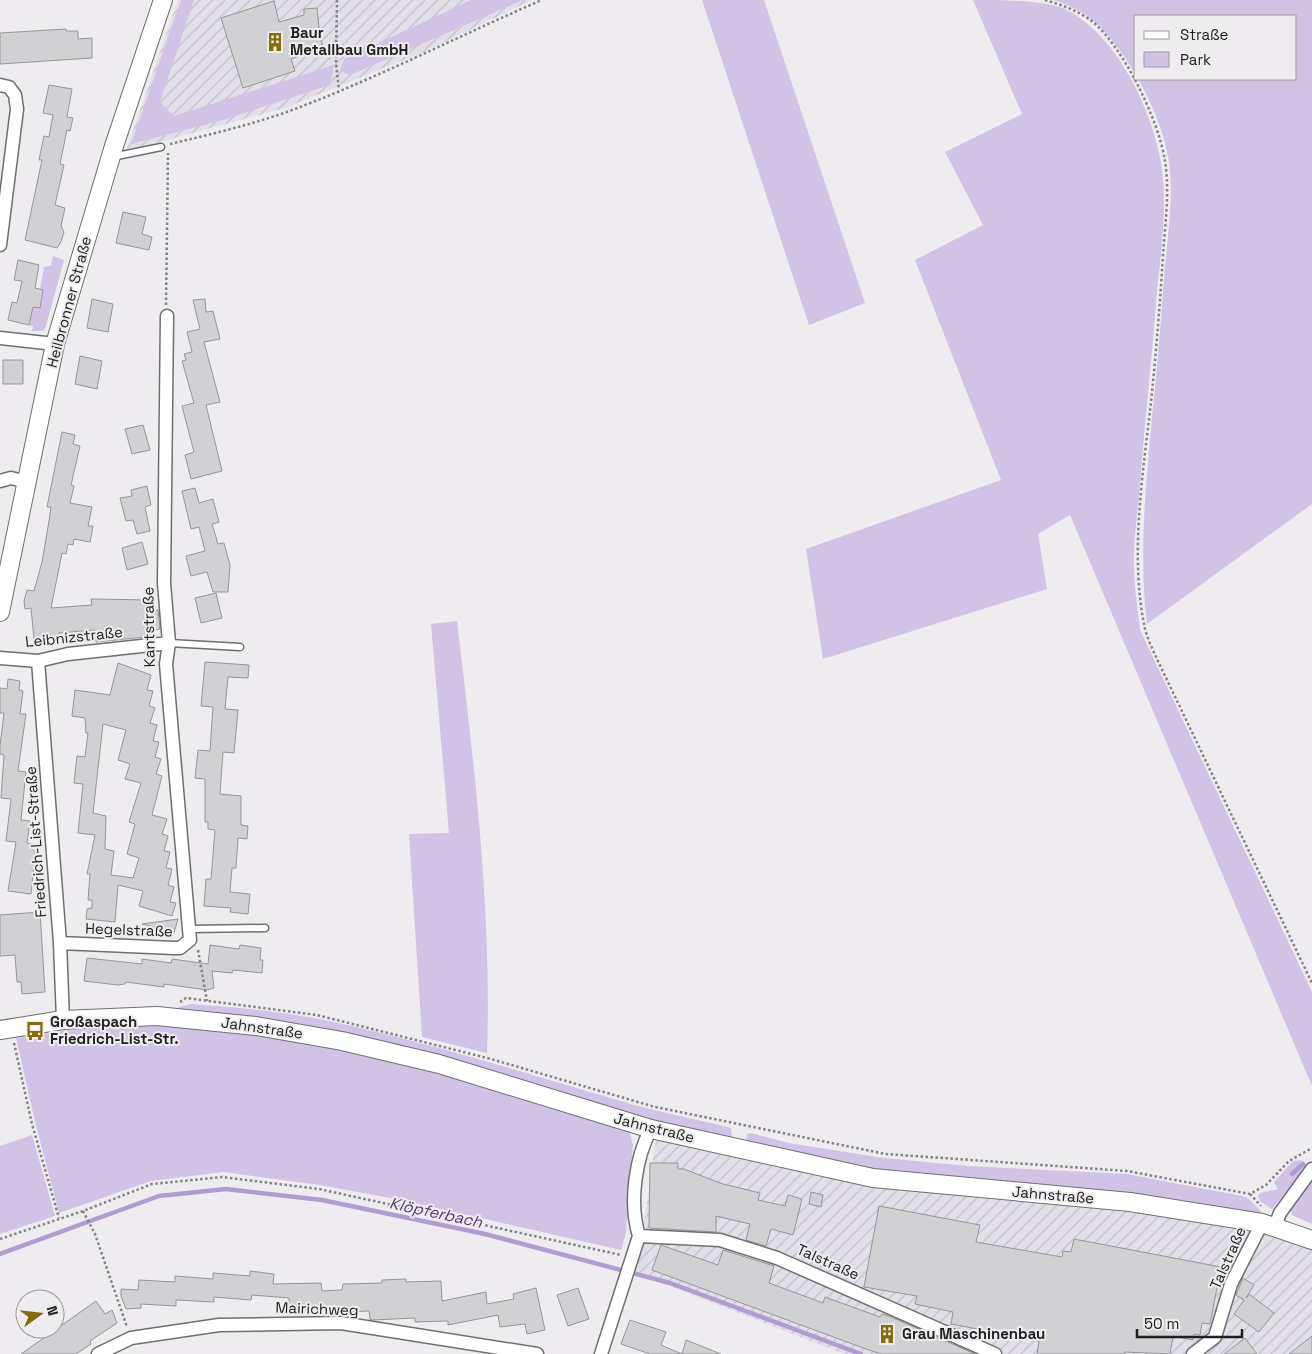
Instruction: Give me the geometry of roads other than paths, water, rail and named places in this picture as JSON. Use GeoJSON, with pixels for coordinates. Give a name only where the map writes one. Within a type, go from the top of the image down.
{"type":"FeatureCollection","features":[{"type":"Feature","properties":{"kind":"street","name":"Heilbronner Straße"},"geometry":{"type":"LineString","coordinates":[[0,612],[55,344],[111,157],[163,0]]}},
{"type":"Feature","properties":{"kind":"street"},"geometry":{"type":"LineString","coordinates":[[0,244],[17,109],[15,95],[5,86]]}},
{"type":"Feature","properties":{"kind":"street","name":"Kantstraße"},"geometry":{"type":"LineString","coordinates":[[167,316],[164,583],[169,643],[166,664],[191,934]]}},
{"type":"Feature","properties":{"kind":"street"},"geometry":{"type":"LineString","coordinates":[[0,338],[55,344]]}},
{"type":"Feature","properties":{"kind":"street"},"geometry":{"type":"LineString","coordinates":[[0,481],[11,478],[27,482]]}},
{"type":"Feature","properties":{"kind":"street","name":"Leibnizstraße"},"geometry":{"type":"LineString","coordinates":[[0,658],[38,661],[68,654],[169,643]]}},
{"type":"Feature","properties":{"kind":"street","name":"Friedrich-List-Straße"},"geometry":{"type":"LineString","coordinates":[[38,661],[60,944],[63,1020]]}},
{"type":"Feature","properties":{"kind":"street","name":"Hegelstraße"},"geometry":{"type":"LineString","coordinates":[[60,944],[180,948],[191,934]]}},
{"type":"Feature","properties":{"kind":"street","name":"Jahnstraße"},"geometry":{"type":"LineString","coordinates":[[6,1029],[63,1020],[157,1016],[256,1026],[342,1041],[439,1064],[651,1129],[873,1178],[1130,1202],[1268,1225],[1312,1240]]}},
{"type":"Feature","properties":{"kind":"street"},"geometry":{"type":"LineString","coordinates":[[601,1354],[639,1236],[634,1221],[636,1182],[643,1144],[651,1129]]}},
{"type":"Feature","properties":{"kind":"street","name":"Talstraße"},"geometry":{"type":"LineString","coordinates":[[1193,1354],[1215,1337],[1231,1284],[1268,1225],[1280,1213],[1312,1169]]}},
{"type":"Feature","properties":{"kind":"street","name":"Talstraße"},"geometry":{"type":"LineString","coordinates":[[639,1236],[720,1240],[777,1258],[848,1284],[995,1354]]}},
{"type":"Feature","properties":{"kind":"street","name":"Mairichweg"},"geometry":{"type":"LineString","coordinates":[[98,1354],[106,1348],[131,1338],[219,1324],[341,1323],[538,1354]]}},
{"type":"Feature","properties":{"kind":"lane"},"geometry":{"type":"LineString","coordinates":[[111,157],[165,146]]}},
{"type":"Feature","properties":{"kind":"lane","name":"Leibnizstraße"},"geometry":{"type":"LineString","coordinates":[[169,643],[240,647]]}},
{"type":"Feature","properties":{"kind":"lane","name":"Hegelstraße"},"geometry":{"type":"LineString","coordinates":[[191,934],[265,928]]}},
{"type":"Feature","properties":{"kind":"waterway"},"geometry":{"type":"LineString","coordinates":[[1292,1174],[1303,1164]]}},
{"type":"Feature","properties":{"kind":"waterway","name":"Klöpferbach"},"geometry":{"type":"LineString","coordinates":[[0,1254],[159,1196],[226,1189],[322,1200],[485,1234],[670,1283],[861,1354]]}},
{"type":"Feature","properties":{"kind":"place","name":"Baur Metallbau GmbH"},"geometry":{"type":"Point","coordinates":[275,42]}},
{"type":"Feature","properties":{"kind":"place","name":"Großaspach Friedrich-List-Str."},"geometry":{"type":"Point","coordinates":[35,1031]}},
{"type":"Feature","properties":{"kind":"place","name":"Grau Maschinenbau"},"geometry":{"type":"Point","coordinates":[887,1334]}}]}
